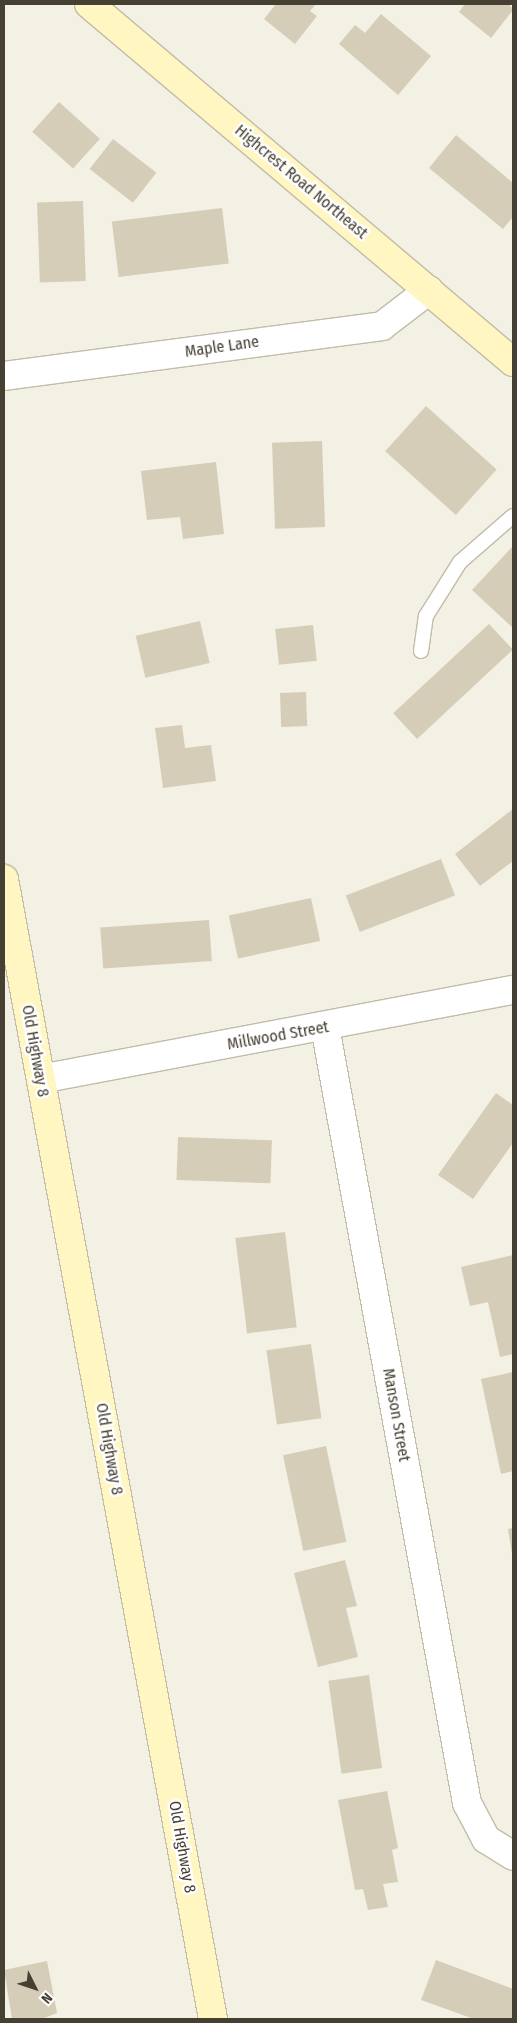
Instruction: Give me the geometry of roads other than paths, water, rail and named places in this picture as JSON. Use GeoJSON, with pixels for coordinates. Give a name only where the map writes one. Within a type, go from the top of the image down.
{"type":"FeatureCollection","features":[{"type":"Feature","properties":{"kind":"street","name":"Highcrest Road Northeast"},"geometry":{"type":"LineString","coordinates":[[89,4],[513,362]]}},
{"type":"Feature","properties":{"kind":"street","name":"Maple Lane"},"geometry":{"type":"LineString","coordinates":[[4,376],[382,326],[429,290]]}},
{"type":"Feature","properties":{"kind":"street","name":"Old Highway 8"},"geometry":{"type":"LineString","coordinates":[[4,879],[213,2019]]}},
{"type":"Feature","properties":{"kind":"street","name":"Millwood Street"},"geometry":{"type":"LineString","coordinates":[[40,1079],[512,994]]}},
{"type":"Feature","properties":{"kind":"street","name":"Manson Street"},"geometry":{"type":"LineString","coordinates":[[325,1027],[467,1802],[486,1839],[513,1856]]}},
{"type":"Feature","properties":{"kind":"lane"},"geometry":{"type":"LineString","coordinates":[[421,651],[426,616],[460,562],[513,516]]}}]}
